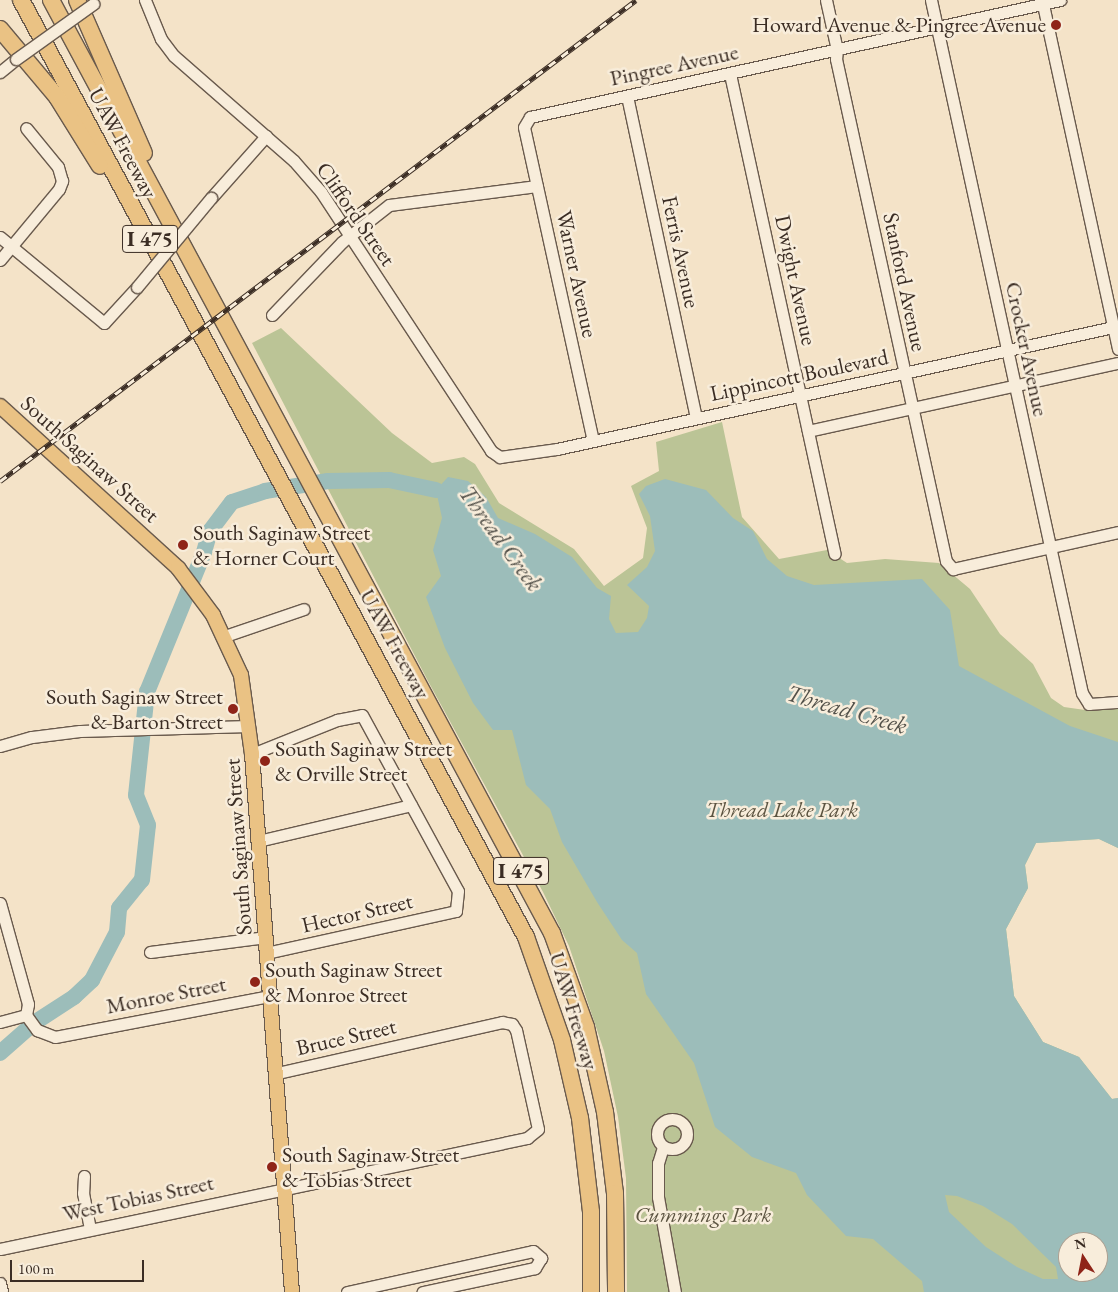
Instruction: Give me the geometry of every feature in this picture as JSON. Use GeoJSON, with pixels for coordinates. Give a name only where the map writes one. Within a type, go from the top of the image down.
{"type":"FeatureCollection","features":[{"type":"Feature","properties":{"kind":"highway","name":"UAW Freeway"},"geometry":{"type":"LineString","coordinates":[[21,0],[512,908],[542,977],[570,1069],[584,1141],[591,1212],[591,1292]]}},
{"type":"Feature","properties":{"kind":"highway","name":"UAW Freeway"},"geometry":{"type":"LineString","coordinates":[[51,0],[526,880],[565,965],[586,1027],[605,1112],[615,1193],[616,1292]]}},
{"type":"Feature","properties":{"kind":"highway"},"geometry":{"type":"LineString","coordinates":[[76,0],[196,270]]}},
{"type":"Feature","properties":{"kind":"highway"},"geometry":{"type":"LineString","coordinates":[[0,29],[57,97],[168,272]]}},
{"type":"Feature","properties":{"kind":"main road","name":"South Saginaw Street"},"geometry":{"type":"LineString","coordinates":[[0,406],[178,568],[202,597],[225,636],[242,675],[252,754],[292,1292]]}},
{"type":"Feature","properties":{"kind":"street","name":"Clifford Street"},"geometry":{"type":"LineString","coordinates":[[145,0],[161,38],[174,56],[266,136],[321,192],[491,451]]}},
{"type":"Feature","properties":{"kind":"street","name":"Stanford Avenue"},"geometry":{"type":"LineString","coordinates":[[826,0],[837,50],[836,59],[905,373],[911,409],[946,561],[953,569],[1050,548]]}},
{"type":"Feature","properties":{"kind":"street","name":"Crocker Avenue"},"geometry":{"type":"LineString","coordinates":[[931,0],[1082,693],[1089,704],[1118,702]]}},
{"type":"Feature","properties":{"kind":"street","name":"Pingree Avenue"},"geometry":{"type":"LineString","coordinates":[[530,117],[837,50],[1042,2],[1060,0]]}},
{"type":"Feature","properties":{"kind":"street"},"geometry":{"type":"LineString","coordinates":[[0,72],[95,2]]}},
{"type":"Feature","properties":{"kind":"street"},"geometry":{"type":"LineString","coordinates":[[1042,2],[1115,327],[1118,349]]}},
{"type":"Feature","properties":{"kind":"street","name":"Dwight Avenue"},"geometry":{"type":"LineString","coordinates":[[730,74],[834,554]]}},
{"type":"Feature","properties":{"kind":"street","name":"Ferris Avenue"},"geometry":{"type":"LineString","coordinates":[[627,96],[696,418]]}},
{"type":"Feature","properties":{"kind":"street","name":"Warner Avenue"},"geometry":{"type":"LineString","coordinates":[[530,117],[524,127],[593,441]]}},
{"type":"Feature","properties":{"kind":"street"},"geometry":{"type":"LineString","coordinates":[[0,260],[59,189],[62,181],[58,167],[26,128]]}},
{"type":"Feature","properties":{"kind":"street"},"geometry":{"type":"LineString","coordinates":[[0,237],[104,323],[137,288],[211,198],[266,136]]}},
{"type":"Feature","properties":{"kind":"street"},"geometry":{"type":"LineString","coordinates":[[272,315],[350,236],[389,205],[537,186]]}},
{"type":"Feature","properties":{"kind":"street","name":"Lippincott Boulevard"},"geometry":{"type":"LineString","coordinates":[[491,451],[500,458],[524,456],[1115,327]]}},
{"type":"Feature","properties":{"kind":"street"},"geometry":{"type":"LineString","coordinates":[[808,431],[1118,363]]}},
{"type":"Feature","properties":{"kind":"street"},"geometry":{"type":"LineString","coordinates":[[1050,548],[1118,532]]}},
{"type":"Feature","properties":{"kind":"street"},"geometry":{"type":"LineString","coordinates":[[225,636],[304,608]]}},
{"type":"Feature","properties":{"kind":"street"},"geometry":{"type":"LineString","coordinates":[[252,754],[337,720],[362,715],[410,805],[258,841]]}},
{"type":"Feature","properties":{"kind":"street"},"geometry":{"type":"LineString","coordinates":[[0,746],[32,737],[133,729],[249,726]]}},
{"type":"Feature","properties":{"kind":"street","name":"Hector Street"},"geometry":{"type":"LineString","coordinates":[[267,953],[456,911],[458,891],[410,805]]}},
{"type":"Feature","properties":{"kind":"street"},"geometry":{"type":"LineString","coordinates":[[0,903],[28,1004],[26,1015],[0,1022]]}},
{"type":"Feature","properties":{"kind":"street"},"geometry":{"type":"LineString","coordinates":[[150,952],[266,937]]}},
{"type":"Feature","properties":{"kind":"street","name":"Monroe Street"},"geometry":{"type":"LineString","coordinates":[[26,1015],[37,1030],[48,1036],[70,1034],[270,996]]}},
{"type":"Feature","properties":{"kind":"street","name":"Bruce Street"},"geometry":{"type":"LineString","coordinates":[[277,1074],[502,1022],[512,1024],[516,1030],[538,1129]]}},
{"type":"Feature","properties":{"kind":"street","name":"West Tobias Street"},"geometry":{"type":"LineString","coordinates":[[0,1249],[527,1138],[535,1134],[538,1129]]}},
{"type":"Feature","properties":{"kind":"street"},"geometry":{"type":"LineString","coordinates":[[664,1146],[658,1163],[658,1197],[675,1292]]}},
{"type":"Feature","properties":{"kind":"street"},"geometry":{"type":"LineString","coordinates":[[84,1176],[83,1193],[90,1229]]}},
{"type":"Feature","properties":{"kind":"street"},"geometry":{"type":"LineString","coordinates":[[347,1292],[533,1251],[541,1258],[535,1268],[429,1291],[431,1274]]}},
{"type":"Feature","properties":{"kind":"street"},"geometry":{"type":"LineString","coordinates":[[0,1283],[2,1292]]}},
{"type":"Feature","properties":{"kind":"green space","name":"Thread Lake Park"},"geometry":{"type":"Polygon","coordinates":[[[281,328],[392,433],[432,463],[464,457],[475,464],[499,503],[574,549],[604,586],[643,558],[647,528],[631,486],[659,471],[656,442],[722,422],[742,517],[779,559],[827,550],[847,563],[885,559],[939,563],[970,589],[1000,634],[1033,664],[1051,698],[1064,707],[1092,711],[1118,707],[1118,848],[1099,839],[1036,843],[1025,865],[1028,888],[1006,929],[1014,996],[1043,1042],[1079,1057],[1112,1099],[1118,1098],[1118,1292],[627,1292],[626,1178],[618,1117],[604,1051],[569,946],[543,892],[428,681],[252,343],[281,328]]]}},
{"type":"Feature","properties":{"kind":"water","name":"Thread Lake Park"},"geometry":{"type":"Polygon","coordinates":[[[448,477],[468,481],[486,497],[498,518],[535,534],[572,557],[597,588],[611,596],[609,619],[616,633],[638,632],[647,618],[649,606],[627,585],[647,567],[655,551],[650,516],[639,494],[646,486],[665,479],[706,490],[733,518],[753,531],[767,559],[787,576],[814,585],[922,579],[950,610],[959,666],[1070,726],[1118,742],[1118,848],[1099,839],[1036,843],[1025,865],[1028,888],[1006,929],[1014,996],[1043,1042],[1079,1057],[1112,1099],[1118,1098],[1118,1292],[924,1292],[922,1281],[873,1239],[846,1236],[807,1195],[796,1173],[752,1157],[715,1127],[694,1063],[646,994],[637,953],[622,940],[597,902],[562,842],[550,809],[526,785],[512,730],[493,730],[473,703],[445,648],[426,597],[441,576],[433,550],[442,518],[436,490],[448,477]],[[945,1195],[949,1212],[986,1247],[1017,1267],[1043,1279],[1058,1279],[1056,1267],[1012,1224],[983,1206],[957,1196],[945,1195]]]}},
{"type":"Feature","properties":{"kind":"waterway","name":"Thread Creek"},"geometry":{"type":"LineString","coordinates":[[0,1053],[34,1023],[74,997],[92,980],[117,932],[119,908],[142,880],[148,825],[136,795],[147,692],[204,552],[210,531],[232,502],[265,491],[328,481],[389,480],[436,490]]}},
{"type":"Feature","properties":{"kind":"railway"},"geometry":{"type":"LineString","coordinates":[[0,481],[636,0]]}},
{"type":"Feature","properties":{"kind":"place","name":"Howard Avenue & Pingree Avenue"},"geometry":{"type":"Point","coordinates":[1056,25]}},
{"type":"Feature","properties":{"kind":"place","name":"South Saginaw Street & Horner Court"},"geometry":{"type":"Point","coordinates":[183,545]}},
{"type":"Feature","properties":{"kind":"place","name":"South Saginaw Street & Barton Street"},"geometry":{"type":"Point","coordinates":[233,709]}},
{"type":"Feature","properties":{"kind":"place","name":"South Saginaw Street & Orville Street"},"geometry":{"type":"Point","coordinates":[265,761]}},
{"type":"Feature","properties":{"kind":"place","name":"South Saginaw Street & Monroe Street"},"geometry":{"type":"Point","coordinates":[255,982]}},
{"type":"Feature","properties":{"kind":"place","name":"South Saginaw Street & Tobias Street"},"geometry":{"type":"Point","coordinates":[272,1167]}},
{"type":"Feature","properties":{"kind":"park label","name":"Cummings Park"},"geometry":{"type":"Point","coordinates":[703,1215]}}]}
